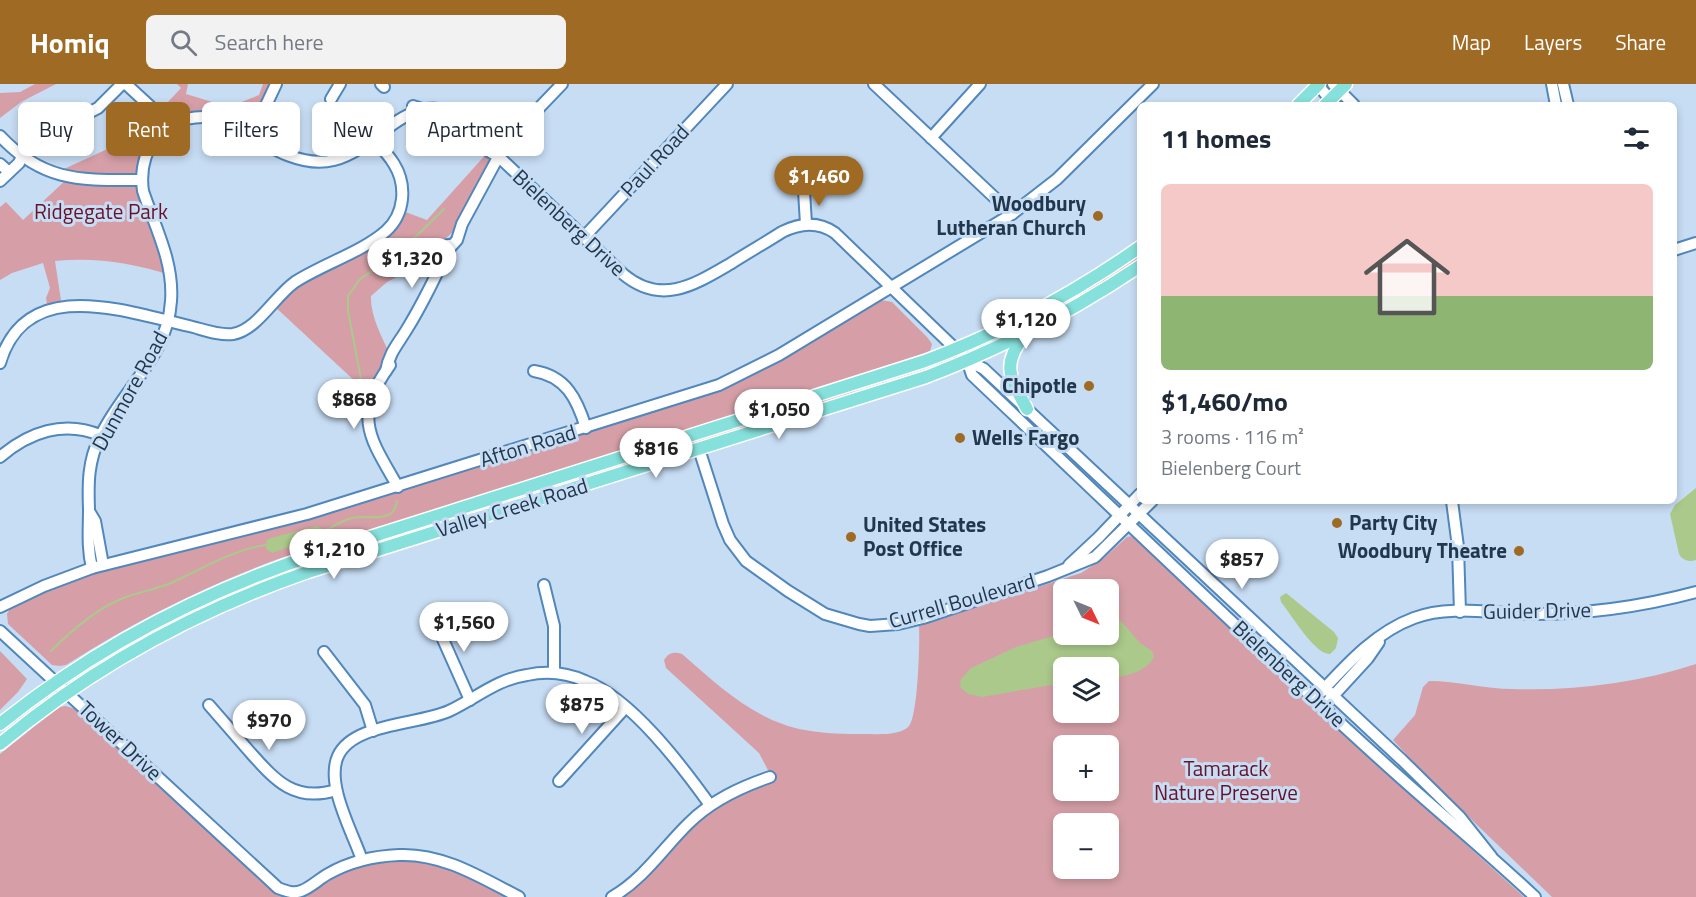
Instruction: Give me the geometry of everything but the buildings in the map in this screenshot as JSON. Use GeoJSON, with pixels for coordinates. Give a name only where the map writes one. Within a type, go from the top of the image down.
{"type":"FeatureCollection","features":[{"type":"Feature","properties":{"kind":"main road"},"geometry":{"type":"LineString","coordinates":[[1301,102],[1318,84]]}},
{"type":"Feature","properties":{"kind":"main road","name":"Valley Creek Road"},"geometry":{"type":"LineString","coordinates":[[0,724],[102,651],[158,619],[231,584],[276,567],[887,375],[956,349],[1058,300],[1137,248]]}},
{"type":"Feature","properties":{"kind":"main road","name":"Valley Creek Road"},"geometry":{"type":"LineString","coordinates":[[0,744],[67,692],[159,636],[262,589],[895,388],[968,360],[1027,333],[1071,310],[1137,268]]}},
{"type":"Feature","properties":{"kind":"main road"},"geometry":{"type":"LineString","coordinates":[[1027,333],[1014,350],[1009,374],[1027,409]]}},
{"type":"Feature","properties":{"kind":"street"},"geometry":{"type":"LineString","coordinates":[[0,181],[19,163],[25,150],[38,138],[98,108],[124,84],[145,102]]}},
{"type":"Feature","properties":{"kind":"street"},"geometry":{"type":"LineString","coordinates":[[268,102],[276,84]]}},
{"type":"Feature","properties":{"kind":"street"},"geometry":{"type":"LineString","coordinates":[[331,99],[340,84]]}},
{"type":"Feature","properties":{"kind":"street"},"geometry":{"type":"LineString","coordinates":[[544,103],[562,84]]}},
{"type":"Feature","properties":{"kind":"street","name":"Paul Road"},"geometry":{"type":"LineString","coordinates":[[584,237],[727,84]]}},
{"type":"Feature","properties":{"kind":"street"},"geometry":{"type":"LineString","coordinates":[[874,84],[1012,213]]}},
{"type":"Feature","properties":{"kind":"street"},"geometry":{"type":"LineString","coordinates":[[931,138],[980,84]]}},
{"type":"Feature","properties":{"kind":"street","name":"Afton Road"},"geometry":{"type":"LineString","coordinates":[[0,607],[49,584],[92,568],[279,522],[398,487],[586,428],[728,380],[779,355],[1012,213],[1058,179],[1153,84]]}},
{"type":"Feature","properties":{"kind":"street"},"geometry":{"type":"LineString","coordinates":[[1318,84],[1348,102]]}},
{"type":"Feature","properties":{"kind":"street"},"geometry":{"type":"LineString","coordinates":[[1552,84],[1555,102]]}},
{"type":"Feature","properties":{"kind":"street"},"geometry":{"type":"LineString","coordinates":[[1563,84],[1567,102]]}},
{"type":"Feature","properties":{"kind":"street","name":"Dunmore Road"},"geometry":{"type":"LineString","coordinates":[[92,568],[88,540],[88,480],[93,455],[100,435],[161,342],[168,321],[172,291],[169,269],[143,191],[142,167],[150,147],[162,132],[177,122],[192,117],[202,117]]}},
{"type":"Feature","properties":{"kind":"street"},"geometry":{"type":"LineString","coordinates":[[0,136],[22,157],[41,169],[69,177],[98,180],[142,180]]}},
{"type":"Feature","properties":{"kind":"street","name":"Dunmore Road"},"geometry":{"type":"LineString","coordinates":[[291,156],[299,159],[334,160],[343,156]]}},
{"type":"Feature","properties":{"kind":"street"},"geometry":{"type":"LineString","coordinates":[[0,363],[14,333],[30,320],[52,308],[71,306],[106,309],[218,333],[236,334],[253,324],[292,284],[385,232],[391,225],[400,210],[403,187],[395,165],[388,156]]}},
{"type":"Feature","properties":{"kind":"street"},"geometry":{"type":"LineString","coordinates":[[398,487],[369,432],[371,400],[398,352],[401,339],[447,251],[457,240],[462,224],[498,156]]}},
{"type":"Feature","properties":{"kind":"street","name":"Bielenberg Drive"},"geometry":{"type":"LineString","coordinates":[[498,156],[625,276],[635,283],[654,290],[671,290],[696,284],[782,232],[806,224],[819,225],[832,231],[956,349],[968,360],[984,369],[1330,691],[1460,817],[1491,856]]}},
{"type":"Feature","properties":{"kind":"street"},"geometry":{"type":"LineString","coordinates":[[0,164],[9,172]]}},
{"type":"Feature","properties":{"kind":"street"},"geometry":{"type":"LineString","coordinates":[[804,191],[806,224]]}},
{"type":"Feature","properties":{"kind":"street"},"geometry":{"type":"LineString","coordinates":[[1677,249],[1696,243]]}},
{"type":"Feature","properties":{"kind":"street","name":"Bielenberg Drive"},"geometry":{"type":"LineString","coordinates":[[968,360],[972,375],[1319,703],[1535,897]]}},
{"type":"Feature","properties":{"kind":"street"},"geometry":{"type":"LineString","coordinates":[[534,371],[552,376],[568,390],[578,405],[586,428]]}},
{"type":"Feature","properties":{"kind":"street"},"geometry":{"type":"LineString","coordinates":[[0,457],[19,441],[45,431],[73,428],[100,435]]}},
{"type":"Feature","properties":{"kind":"street","name":"Currell Boulevard"},"geometry":{"type":"LineString","coordinates":[[699,450],[723,524],[737,550],[746,561],[810,606],[836,618],[870,626],[898,624],[1019,586],[1095,557],[1149,504]]}},
{"type":"Feature","properties":{"kind":"street","name":"Currell Boulevard"},"geometry":{"type":"LineString","coordinates":[[1065,569],[1137,497]]}},
{"type":"Feature","properties":{"kind":"street"},"geometry":{"type":"LineString","coordinates":[[1452,504],[1458,548],[1460,612]]}},
{"type":"Feature","properties":{"kind":"street","name":"Dunmore Road"},"geometry":{"type":"LineString","coordinates":[[89,511],[95,521],[103,565]]}},
{"type":"Feature","properties":{"kind":"street"},"geometry":{"type":"LineString","coordinates":[[544,585],[554,626],[554,673]]}},
{"type":"Feature","properties":{"kind":"street","name":"Guider Drive"},"geometry":{"type":"LineString","coordinates":[[1319,703],[1359,651],[1403,622],[1422,615],[1460,612],[1534,614],[1573,612],[1641,604],[1696,592]]}},
{"type":"Feature","properties":{"kind":"street"},"geometry":{"type":"LineString","coordinates":[[433,617],[470,700]]}},
{"type":"Feature","properties":{"kind":"street","name":"Tower Drive"},"geometry":{"type":"LineString","coordinates":[[0,631],[278,888],[294,892],[301,891],[338,868],[362,860],[395,855],[427,857],[468,871],[519,897]]}},
{"type":"Feature","properties":{"kind":"street"},"geometry":{"type":"LineString","coordinates":[[324,652],[365,705],[372,731]]}},
{"type":"Feature","properties":{"kind":"street"},"geometry":{"type":"LineString","coordinates":[[362,860],[336,790],[333,775],[341,750],[353,739],[372,731],[435,716],[513,678],[540,673],[554,673],[585,681],[605,692],[666,747],[710,805]]}},
{"type":"Feature","properties":{"kind":"street"},"geometry":{"type":"LineString","coordinates":[[209,705],[283,786],[314,794],[336,790]]}},
{"type":"Feature","properties":{"kind":"street"},"geometry":{"type":"LineString","coordinates":[[559,781],[625,708]]}},
{"type":"Feature","properties":{"kind":"street"},"geometry":{"type":"LineString","coordinates":[[612,897],[640,876],[683,829],[710,805],[741,788],[770,777]]}},
{"type":"Feature","properties":{"kind":"green space"},"geometry":{"type":"Polygon","coordinates":[[[35,84],[56,84],[18,102],[0,118],[0,93],[20,92],[35,84]]]}},
{"type":"Feature","properties":{"kind":"green space","name":"Ridgegate Park"},"geometry":{"type":"Polygon","coordinates":[[[177,84],[188,84],[186,94],[212,102],[202,102],[202,119],[190,122],[190,102],[168,102],[181,88],[177,84]]]}},
{"type":"Feature","properties":{"kind":"green space","name":"Ridgegate Park"},"geometry":{"type":"Polygon","coordinates":[[[263,84],[276,84],[268,102],[242,102],[259,95],[263,84]]]}},
{"type":"Feature","properties":{"kind":"green space","name":"Ridgegate Park"},"geometry":{"type":"Polygon","coordinates":[[[106,150],[106,156],[149,156],[142,167],[170,275],[113,262],[55,261],[62,307],[48,309],[46,298],[50,288],[43,263],[12,273],[0,280],[0,207],[6,202],[23,220],[68,178],[53,174],[106,150]]]}},
{"type":"Feature","properties":{"kind":"green space"},"geometry":{"type":"Polygon","coordinates":[[[484,156],[498,156],[463,223],[410,270],[387,282],[371,296],[374,319],[390,355],[372,397],[272,304],[285,291],[377,237],[400,210],[427,220],[484,156]]]}},
{"type":"Feature","properties":{"kind":"green space"},"geometry":{"type":"Polygon","coordinates":[[[1137,254],[1137,263],[1068,304],[1137,254]]]}},
{"type":"Feature","properties":{"kind":"green space"},"geometry":{"type":"Polygon","coordinates":[[[881,300],[892,302],[927,337],[932,344],[930,351],[883,368],[278,559],[169,606],[66,665],[52,665],[8,624],[7,614],[11,607],[99,572],[304,521],[710,394],[765,369],[881,300]]]}},
{"type":"Feature","properties":{"kind":"green space"},"geometry":{"type":"Polygon","coordinates":[[[858,388],[859,390],[801,413],[298,571],[158,631],[199,604],[295,566],[858,388]]]}},
{"type":"Feature","properties":{"kind":"green space","name":"Tamarack Nature Preserve"},"geometry":{"type":"Polygon","coordinates":[[[1127,537],[1136,537],[1360,748],[1524,897],[624,897],[642,882],[708,814],[740,795],[776,781],[773,771],[769,772],[759,753],[666,668],[664,660],[669,654],[682,654],[739,701],[770,719],[787,725],[835,734],[894,733],[909,726],[912,719],[919,662],[919,626],[1053,582],[1053,645],[1119,645],[1119,579],[1063,579],[1081,573],[1104,558],[1127,537]]]}},
{"type":"Feature","properties":{"kind":"green space"},"geometry":{"type":"Polygon","coordinates":[[[0,651],[27,679],[0,710],[0,651]]]}},
{"type":"Feature","properties":{"kind":"green space"},"geometry":{"type":"Polygon","coordinates":[[[1696,664],[1696,897],[1552,897],[1425,775],[1393,740],[1415,715],[1423,687],[1429,681],[1502,689],[1559,689],[1629,681],[1696,664]]]}},
{"type":"Feature","properties":{"kind":"green space"},"geometry":{"type":"Polygon","coordinates":[[[66,706],[78,710],[271,890],[287,897],[0,897],[0,754],[59,707],[66,706]]]}},
{"type":"Feature","properties":{"kind":"green space"},"geometry":{"type":"Polygon","coordinates":[[[399,860],[415,861],[442,868],[468,877],[507,897],[295,897],[311,892],[334,877],[358,867],[399,860]]]}},
{"type":"Feature","properties":{"kind":"shaded area"},"geometry":{"type":"Polygon","coordinates":[[[1696,488],[1696,560],[1684,560],[1679,554],[1670,514],[1677,503],[1696,488]]]}},
{"type":"Feature","properties":{"kind":"shaded area"},"geometry":{"type":"Polygon","coordinates":[[[317,526],[325,531],[320,536],[272,553],[266,549],[267,540],[271,538],[317,526]]]}},
{"type":"Feature","properties":{"kind":"shaded area"},"geometry":{"type":"Polygon","coordinates":[[[1286,593],[1334,632],[1338,638],[1336,648],[1330,654],[1317,648],[1281,602],[1280,597],[1286,593]]]}},
{"type":"Feature","properties":{"kind":"shaded area"},"geometry":{"type":"Polygon","coordinates":[[[1119,621],[1140,643],[1152,651],[1154,657],[1146,667],[1119,676],[1119,657],[1053,657],[1053,685],[982,697],[968,694],[960,687],[961,679],[971,668],[1016,647],[1053,636],[1053,645],[1119,645],[1119,621]]]}},
{"type":"Feature","properties":{"kind":"waterway"},"geometry":{"type":"LineString","coordinates":[[361,379],[348,311],[348,296],[360,279],[399,253],[444,209]]}},
{"type":"Feature","properties":{"kind":"waterway"},"geometry":{"type":"LineString","coordinates":[[325,531],[352,518],[386,516],[395,508],[397,501]]}},
{"type":"Feature","properties":{"kind":"waterway"},"geometry":{"type":"LineString","coordinates":[[51,651],[86,620],[116,601],[171,583],[241,551],[266,545]]}},
{"type":"Feature","properties":{"kind":"place","name":"Woodbury Lutheran Church"},"geometry":{"type":"Point","coordinates":[1098,216]}},
{"type":"Feature","properties":{"kind":"place","name":"Chipotle"},"geometry":{"type":"Point","coordinates":[1089,386]}},
{"type":"Feature","properties":{"kind":"place","name":"Wells Fargo"},"geometry":{"type":"Point","coordinates":[960,438]}},
{"type":"Feature","properties":{"kind":"place","name":"Party City"},"geometry":{"type":"Point","coordinates":[1337,523]}},
{"type":"Feature","properties":{"kind":"place","name":"United States Post Office"},"geometry":{"type":"Point","coordinates":[851,537]}},
{"type":"Feature","properties":{"kind":"place","name":"Woodbury Theatre"},"geometry":{"type":"Point","coordinates":[1519,551]}}]}
